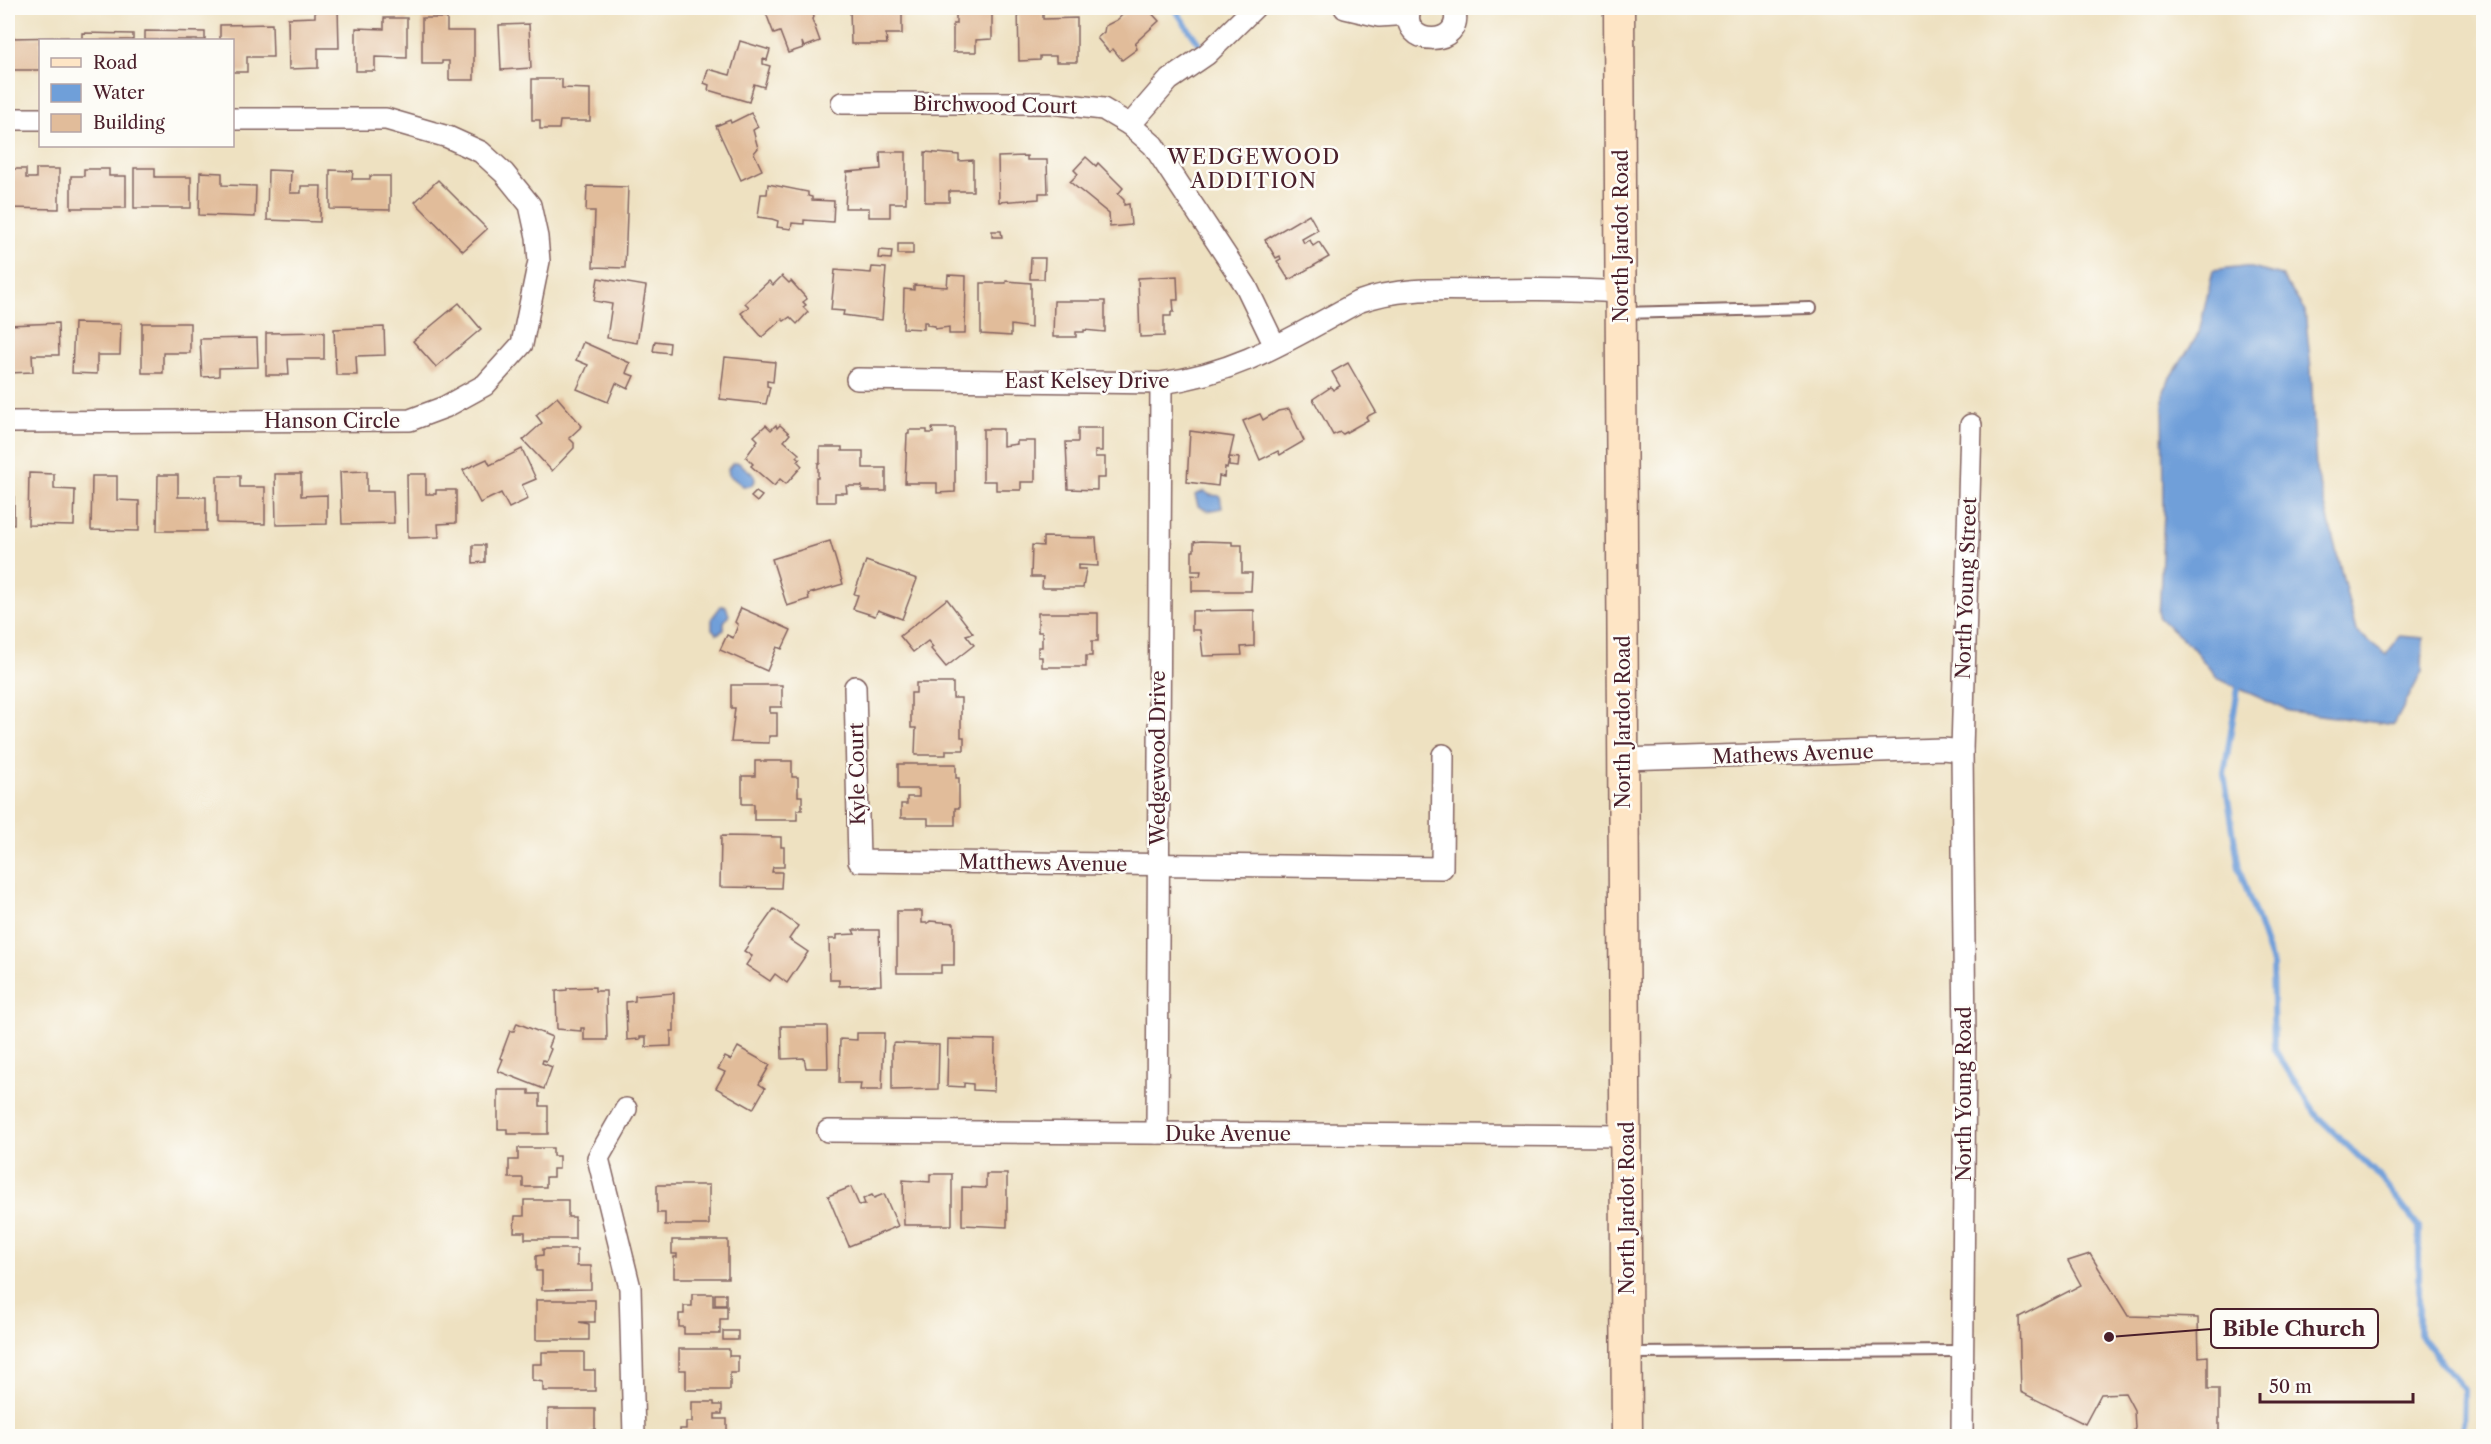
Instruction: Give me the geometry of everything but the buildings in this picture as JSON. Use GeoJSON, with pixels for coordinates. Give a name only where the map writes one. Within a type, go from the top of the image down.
{"type":"FeatureCollection","features":[{"type":"Feature","properties":{"kind":"main road","name":"North Jardot Road"},"geometry":{"type":"LineString","coordinates":[[1619,8],[1627,1437]]}},
{"type":"Feature","properties":{"kind":"street"},"geometry":{"type":"LineString","coordinates":[[1130,125],[1169,81],[1206,54],[1254,8]]}},
{"type":"Feature","properties":{"kind":"street"},"geometry":{"type":"LineString","coordinates":[[1345,8],[1379,16],[1410,11],[1412,28],[1418,34],[1433,39],[1441,38],[1453,27],[1456,19],[1454,8]]}},
{"type":"Feature","properties":{"kind":"street","name":"Birchwood Court"},"geometry":{"type":"LineString","coordinates":[[842,103],[1061,103],[1103,109],[1130,125],[1153,145],[1257,306],[1275,346]]}},
{"type":"Feature","properties":{"kind":"street"},"geometry":{"type":"LineString","coordinates":[[8,119],[39,119]]}},
{"type":"Feature","properties":{"kind":"street","name":"Hanson Circle"},"geometry":{"type":"LineString","coordinates":[[8,422],[410,420],[445,407],[485,385],[522,344],[539,261],[537,237],[530,206],[504,172],[481,152],[448,136],[386,119],[234,119]]}},
{"type":"Feature","properties":{"kind":"street","name":"East Kelsey Drive"},"geometry":{"type":"LineString","coordinates":[[857,379],[1161,383],[1184,380],[1231,368],[1358,302],[1395,292],[1585,289],[1621,302]]}},
{"type":"Feature","properties":{"kind":"street","name":"Wedgewood Drive"},"geometry":{"type":"LineString","coordinates":[[1157,1133],[1161,383]]}},
{"type":"Feature","properties":{"kind":"street","name":"North Young Street"},"geometry":{"type":"LineString","coordinates":[[1962,751],[1971,425]]}},
{"type":"Feature","properties":{"kind":"street","name":"Kyle Court"},"geometry":{"type":"LineString","coordinates":[[855,687],[859,861]]}},
{"type":"Feature","properties":{"kind":"street","name":"Mathews Avenue"},"geometry":{"type":"LineString","coordinates":[[1623,759],[1943,749],[1962,751]]}},
{"type":"Feature","properties":{"kind":"street","name":"North Young Road"},"geometry":{"type":"LineString","coordinates":[[1962,751],[1965,1042],[1962,1437]]}},
{"type":"Feature","properties":{"kind":"street","name":"Matthews Avenue"},"geometry":{"type":"LineString","coordinates":[[859,861],[1442,868],[1443,755]]}},
{"type":"Feature","properties":{"kind":"street"},"geometry":{"type":"LineString","coordinates":[[626,1109],[598,1158],[630,1288],[634,1437]]}},
{"type":"Feature","properties":{"kind":"street","name":"Duke Avenue"},"geometry":{"type":"LineString","coordinates":[[828,1131],[1627,1136]]}},
{"type":"Feature","properties":{"kind":"lane"},"geometry":{"type":"LineString","coordinates":[[1621,302],[1811,308]]}},
{"type":"Feature","properties":{"kind":"lane"},"geometry":{"type":"LineString","coordinates":[[1626,1353],[1962,1351]]}},
{"type":"Feature","properties":{"kind":"water"},"geometry":{"type":"Polygon","coordinates":[[[2244,266],[2282,276],[2305,311],[2311,369],[2316,469],[2356,631],[2387,655],[2399,636],[2423,638],[2422,672],[2394,725],[2289,711],[2238,688],[2217,678],[2192,647],[2159,618],[2164,512],[2163,390],[2199,333],[2213,270],[2244,266]]]}},
{"type":"Feature","properties":{"kind":"water"},"geometry":{"type":"Polygon","coordinates":[[[733,463],[739,463],[754,475],[755,481],[750,486],[743,486],[729,475],[728,469],[733,463]]]}},
{"type":"Feature","properties":{"kind":"water"},"geometry":{"type":"Polygon","coordinates":[[[1204,491],[1210,495],[1220,496],[1222,508],[1208,511],[1198,506],[1195,495],[1204,491]]]}},
{"type":"Feature","properties":{"kind":"water"},"geometry":{"type":"Polygon","coordinates":[[[721,606],[726,606],[729,615],[724,622],[724,630],[717,634],[712,629],[712,618],[721,606]]]}},
{"type":"Feature","properties":{"kind":"waterway"},"geometry":{"type":"LineString","coordinates":[[1174,8],[1204,51]]}},
{"type":"Feature","properties":{"kind":"waterway"},"geometry":{"type":"LineString","coordinates":[[2238,688],[2224,774],[2239,868],[2272,963],[2274,1049],[2317,1116],[2382,1179],[2419,1228],[2419,1334],[2464,1390],[2463,1432]]}},
{"type":"Feature","properties":{"kind":"place","name":"Bible Church"},"geometry":{"type":"Point","coordinates":[2109,1337]}},
{"type":"Feature","properties":{"kind":"district","name":"WEDGEWOOD ADDITION"},"geometry":{"type":"Point","coordinates":[1254,169]}}]}
